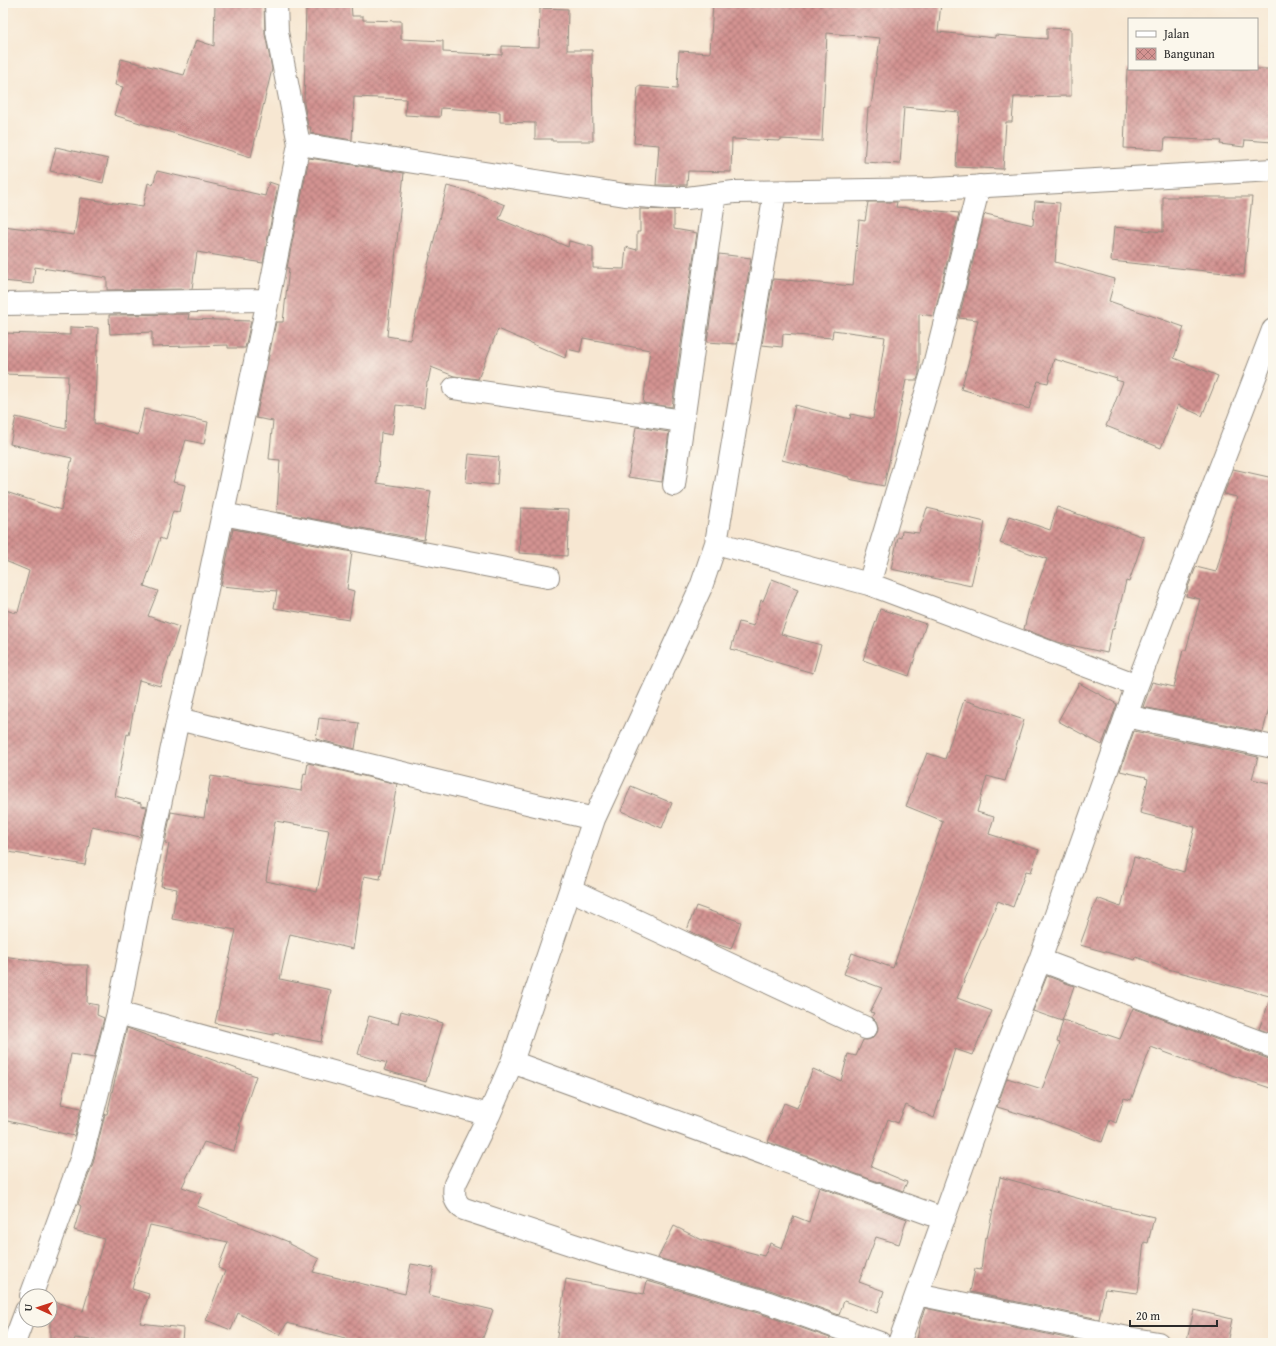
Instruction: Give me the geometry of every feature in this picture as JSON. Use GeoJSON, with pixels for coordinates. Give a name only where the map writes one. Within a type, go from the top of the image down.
{"type":"FeatureCollection","features":[{"type":"Feature","properties":{"kind":"street"},"geometry":{"type":"LineString","coordinates":[[34,1288],[81,1159],[118,1013],[142,890],[223,514],[299,144],[277,32],[276,3]]}},
{"type":"Feature","properties":{"kind":"street"},"geometry":{"type":"LineString","coordinates":[[299,144],[626,195],[665,198],[687,198],[734,192],[934,189],[1273,170]]}},
{"type":"Feature","properties":{"kind":"street"},"geometry":{"type":"LineString","coordinates":[[869,584],[932,373],[978,186]]}},
{"type":"Feature","properties":{"kind":"street"},"geometry":{"type":"LineString","coordinates":[[775,192],[716,543],[701,587],[594,818],[512,1062],[489,1115],[455,1184],[454,1193],[455,1201],[464,1209],[604,1254],[769,1303],[880,1343]]}},
{"type":"Feature","properties":{"kind":"street"},"geometry":{"type":"LineString","coordinates":[[674,485],[716,194]]}},
{"type":"Feature","properties":{"kind":"street"},"geometry":{"type":"LineString","coordinates":[[3,304],[268,300]]}},
{"type":"Feature","properties":{"kind":"street"},"geometry":{"type":"LineString","coordinates":[[900,1343],[1000,1062],[1040,960],[1137,685],[1273,330]]}},
{"type":"Feature","properties":{"kind":"street"},"geometry":{"type":"LineString","coordinates":[[454,388],[683,422]]}},
{"type":"Feature","properties":{"kind":"street"},"geometry":{"type":"LineString","coordinates":[[223,514],[548,577]]}},
{"type":"Feature","properties":{"kind":"street"},"geometry":{"type":"LineString","coordinates":[[716,543],[869,584],[1137,685]]}},
{"type":"Feature","properties":{"kind":"street"},"geometry":{"type":"LineString","coordinates":[[1126,716],[1273,747]]}},
{"type":"Feature","properties":{"kind":"street"},"geometry":{"type":"LineString","coordinates":[[178,719],[594,818]]}},
{"type":"Feature","properties":{"kind":"street"},"geometry":{"type":"LineString","coordinates":[[571,890],[866,1028]]}},
{"type":"Feature","properties":{"kind":"street"},"geometry":{"type":"LineString","coordinates":[[1040,960],[1273,1047]]}},
{"type":"Feature","properties":{"kind":"street"},"geometry":{"type":"LineString","coordinates":[[118,1013],[489,1115]]}},
{"type":"Feature","properties":{"kind":"street"},"geometry":{"type":"LineString","coordinates":[[512,1062],[944,1219]]}},
{"type":"Feature","properties":{"kind":"street"},"geometry":{"type":"LineString","coordinates":[[917,1294],[1158,1343]]}},
{"type":"Feature","properties":{"kind":"street"},"geometry":{"type":"LineString","coordinates":[[14,1343],[20,1328]]}},
{"type":"Feature","properties":{"kind":"building"},"geometry":{"type":"Polygon","coordinates":[[[215,3],[264,5],[265,34],[272,69],[251,157],[114,115],[123,87],[115,85],[121,59],[184,75],[196,40],[214,46],[215,3]]]}},
{"type":"Feature","properties":{"kind":"building"},"geometry":{"type":"Polygon","coordinates":[[[306,3],[351,3],[352,16],[363,16],[363,20],[401,21],[401,39],[443,41],[443,52],[502,55],[502,46],[539,47],[540,8],[568,9],[567,50],[592,50],[593,141],[552,141],[552,139],[535,139],[535,123],[500,122],[500,112],[441,108],[440,117],[405,115],[406,99],[354,97],[352,140],[310,133],[311,127],[308,127],[304,103],[306,3]]]}},
{"type":"Feature","properties":{"kind":"building"},"geometry":{"type":"Polygon","coordinates":[[[713,3],[941,3],[938,32],[995,38],[995,35],[1047,39],[1047,28],[1071,29],[1071,96],[1014,97],[1012,122],[1006,122],[1003,169],[956,167],[959,112],[904,107],[900,164],[864,162],[868,108],[871,108],[880,38],[827,33],[822,141],[732,139],[731,172],[688,171],[687,185],[656,185],[659,145],[634,143],[638,86],[677,89],[679,51],[710,53],[713,3]]]}},
{"type":"Feature","properties":{"kind":"building"},"geometry":{"type":"Polygon","coordinates":[[[1127,69],[1273,69],[1273,142],[1245,140],[1244,147],[1220,144],[1221,141],[1165,138],[1164,150],[1124,148],[1127,69]]]}},
{"type":"Feature","properties":{"kind":"building"},"geometry":{"type":"Polygon","coordinates":[[[56,147],[108,159],[103,183],[50,171],[56,147]]]}},
{"type":"Feature","properties":{"kind":"building"},"geometry":{"type":"Polygon","coordinates":[[[309,158],[404,173],[387,336],[410,340],[447,186],[475,193],[505,205],[499,219],[568,247],[569,241],[593,247],[593,268],[624,269],[626,247],[637,250],[637,232],[640,232],[640,209],[674,210],[674,229],[697,233],[672,407],[643,403],[650,350],[583,338],[580,352],[567,349],[565,358],[498,329],[478,379],[454,376],[431,367],[427,382],[424,408],[396,405],[392,435],[381,433],[377,483],[431,491],[424,540],[277,512],[280,460],[269,459],[273,421],[256,418],[276,322],[283,322],[289,268],[287,268],[309,158]]]}},
{"type":"Feature","properties":{"kind":"building"},"geometry":{"type":"Polygon","coordinates":[[[157,171],[265,196],[269,182],[278,185],[263,263],[197,252],[192,289],[107,290],[107,278],[35,267],[33,284],[3,281],[3,226],[74,235],[80,198],[143,207],[148,183],[153,185],[157,171]]]}},
{"type":"Feature","properties":{"kind":"building"},"geometry":{"type":"Polygon","coordinates":[[[1163,197],[1252,197],[1244,275],[1111,261],[1114,227],[1163,232],[1163,197]]]}},
{"type":"Feature","properties":{"kind":"building"},"geometry":{"type":"Polygon","coordinates":[[[1035,201],[1060,203],[1055,262],[1115,279],[1109,301],[1184,327],[1174,358],[1218,376],[1202,416],[1178,405],[1161,448],[1106,426],[1123,382],[1116,380],[1117,378],[1054,359],[1048,383],[1038,381],[1029,409],[961,389],[978,320],[959,318],[984,216],[986,214],[1033,225],[1035,201]]]}},
{"type":"Feature","properties":{"kind":"building"},"geometry":{"type":"Polygon","coordinates":[[[868,202],[897,202],[896,207],[959,213],[934,316],[919,314],[919,374],[917,380],[906,380],[884,486],[849,479],[849,477],[782,460],[795,405],[850,419],[851,414],[873,419],[885,337],[833,330],[832,338],[783,334],[782,347],[762,345],[773,279],[853,286],[859,220],[865,221],[868,202]]]}},
{"type":"Feature","properties":{"kind":"building"},"geometry":{"type":"Polygon","coordinates":[[[719,254],[751,258],[737,344],[707,342],[719,254]]]}},
{"type":"Feature","properties":{"kind":"building"},"geometry":{"type":"Polygon","coordinates":[[[189,314],[188,319],[251,321],[245,348],[228,348],[228,345],[152,347],[152,332],[110,334],[109,315],[189,314]]]}},
{"type":"Feature","properties":{"kind":"building"},"geometry":{"type":"Polygon","coordinates":[[[70,327],[98,328],[94,423],[138,435],[144,409],[208,422],[204,444],[186,440],[173,482],[185,485],[179,512],[173,511],[165,540],[160,538],[144,586],[158,591],[148,616],[179,627],[160,686],[139,680],[129,735],[127,734],[115,796],[141,803],[141,806],[147,807],[140,837],[92,826],[85,865],[3,851],[3,609],[15,613],[16,611],[18,612],[29,571],[3,560],[3,491],[61,510],[72,458],[10,444],[16,417],[66,429],[68,376],[3,374],[3,333],[70,335],[70,327]]]}},
{"type":"Feature","properties":{"kind":"building"},"geometry":{"type":"Polygon","coordinates":[[[636,427],[669,432],[662,482],[628,477],[636,427]]]}},
{"type":"Feature","properties":{"kind":"building"},"geometry":{"type":"Polygon","coordinates":[[[469,454],[499,457],[497,485],[466,482],[469,454]]]}},
{"type":"Feature","properties":{"kind":"building"},"geometry":{"type":"Polygon","coordinates":[[[1233,469],[1273,478],[1273,691],[1263,732],[1143,707],[1152,682],[1174,687],[1183,650],[1186,650],[1200,599],[1186,596],[1188,587],[1196,567],[1216,572],[1237,497],[1224,494],[1233,469]]]}},
{"type":"Feature","properties":{"kind":"building"},"geometry":{"type":"Polygon","coordinates":[[[1057,507],[1144,537],[1129,582],[1126,581],[1114,629],[1112,629],[1107,653],[1057,642],[1024,629],[1029,608],[1047,559],[1000,543],[1009,516],[1050,530],[1057,507]]]}},
{"type":"Feature","properties":{"kind":"building"},"geometry":{"type":"Polygon","coordinates":[[[521,508],[569,510],[567,556],[519,553],[521,508]]]}},
{"type":"Feature","properties":{"kind":"building"},"geometry":{"type":"Polygon","coordinates":[[[927,508],[985,522],[971,586],[891,569],[898,537],[901,538],[902,531],[919,533],[927,508]]]}},
{"type":"Feature","properties":{"kind":"building"},"geometry":{"type":"Polygon","coordinates":[[[233,529],[352,552],[347,589],[354,591],[349,620],[274,608],[277,591],[221,586],[233,529]]]}},
{"type":"Feature","properties":{"kind":"building"},"geometry":{"type":"Polygon","coordinates":[[[772,579],[798,589],[781,634],[821,645],[813,673],[731,649],[739,622],[754,626],[761,600],[763,601],[772,579]]]}},
{"type":"Feature","properties":{"kind":"building"},"geometry":{"type":"Polygon","coordinates":[[[880,609],[926,624],[909,676],[863,660],[880,609]]]}},
{"type":"Feature","properties":{"kind":"building"},"geometry":{"type":"Polygon","coordinates":[[[1079,683],[1117,704],[1102,745],[1058,721],[1079,683]]]}},
{"type":"Feature","properties":{"kind":"building"},"geometry":{"type":"Polygon","coordinates":[[[964,700],[1024,720],[1005,781],[987,776],[977,812],[994,817],[989,834],[1039,850],[1031,872],[1026,871],[1013,907],[998,901],[957,998],[992,1011],[972,1055],[955,1049],[934,1118],[906,1105],[898,1123],[888,1119],[871,1167],[907,1182],[903,1191],[768,1142],[784,1103],[797,1108],[813,1069],[841,1081],[848,1054],[856,1056],[863,1040],[873,1038],[877,1033],[878,1027],[876,1021],[872,1017],[874,1013],[870,1012],[882,988],[844,974],[852,953],[893,968],[943,821],[906,806],[927,753],[945,759],[964,700]]]}},
{"type":"Feature","properties":{"kind":"building"},"geometry":{"type":"Polygon","coordinates":[[[319,718],[359,723],[355,749],[316,739],[319,718]]]}},
{"type":"Feature","properties":{"kind":"building"},"geometry":{"type":"Polygon","coordinates":[[[1134,731],[1258,757],[1252,779],[1273,784],[1273,997],[1168,969],[1136,957],[1135,960],[1080,945],[1097,898],[1121,907],[1134,857],[1184,872],[1195,827],[1140,813],[1148,779],[1145,778],[1146,777],[1120,771],[1134,731]]]}},
{"type":"Feature","properties":{"kind":"building"},"geometry":{"type":"Polygon","coordinates":[[[308,763],[397,784],[380,879],[364,876],[353,949],[290,934],[280,979],[331,990],[321,1042],[274,1033],[274,1035],[215,1023],[236,930],[172,919],[177,889],[161,886],[169,844],[165,843],[171,812],[204,818],[211,776],[301,791],[304,773],[306,774],[308,763]],[[275,821],[266,881],[317,892],[329,830],[275,821]]]}},
{"type":"Feature","properties":{"kind":"building"},"geometry":{"type":"Polygon","coordinates":[[[631,786],[672,803],[662,828],[621,811],[631,786]]]}},
{"type":"Feature","properties":{"kind":"building"},"geometry":{"type":"Polygon","coordinates":[[[696,906],[741,922],[731,949],[716,944],[687,930],[696,906]]]}},
{"type":"Feature","properties":{"kind":"building"},"geometry":{"type":"Polygon","coordinates":[[[3,956],[64,965],[88,965],[87,1003],[98,1005],[97,1015],[104,1018],[94,1058],[71,1054],[61,1104],[81,1108],[74,1136],[3,1120],[3,956]]]}},
{"type":"Feature","properties":{"kind":"building"},"geometry":{"type":"Polygon","coordinates":[[[1047,976],[1074,986],[1062,1021],[1033,1011],[1047,976]]]}},
{"type":"Feature","properties":{"kind":"building"},"geometry":{"type":"Polygon","coordinates":[[[1270,1000],[1273,1000],[1273,1034],[1259,1029],[1270,1000]]]}},
{"type":"Feature","properties":{"kind":"building"},"geometry":{"type":"Polygon","coordinates":[[[1133,1008],[1269,1059],[1273,1059],[1273,1089],[1211,1068],[1210,1069],[1151,1047],[1131,1100],[1124,1098],[1116,1123],[1110,1120],[1102,1142],[1038,1118],[997,1107],[1007,1078],[1042,1089],[1060,1043],[1057,1042],[1063,1020],[1120,1039],[1133,1008]]]}},
{"type":"Feature","properties":{"kind":"building"},"geometry":{"type":"Polygon","coordinates":[[[401,1011],[443,1023],[426,1082],[384,1070],[387,1063],[358,1054],[369,1016],[398,1024],[401,1011]]]}},
{"type":"Feature","properties":{"kind":"building"},"geometry":{"type":"Polygon","coordinates":[[[127,1028],[256,1076],[239,1126],[241,1126],[234,1151],[204,1142],[182,1187],[202,1194],[197,1206],[289,1242],[289,1244],[319,1259],[313,1272],[405,1294],[411,1264],[434,1268],[429,1295],[493,1310],[481,1343],[361,1343],[287,1323],[280,1335],[238,1313],[231,1330],[206,1320],[225,1271],[218,1268],[228,1242],[150,1225],[132,1289],[149,1294],[140,1323],[183,1328],[182,1343],[116,1343],[75,1338],[73,1343],[65,1343],[50,1338],[50,1328],[58,1328],[58,1303],[83,1311],[104,1239],[74,1230],[81,1206],[78,1204],[93,1163],[105,1114],[107,1114],[127,1028]]]}},
{"type":"Feature","properties":{"kind":"building"},"geometry":{"type":"Polygon","coordinates":[[[1000,1177],[1102,1205],[1154,1217],[1148,1243],[1144,1242],[1138,1293],[1105,1289],[1099,1319],[970,1292],[975,1269],[981,1270],[985,1237],[987,1238],[1000,1177]]]}},
{"type":"Feature","properties":{"kind":"building"},"geometry":{"type":"Polygon","coordinates":[[[819,1187],[907,1219],[899,1244],[876,1237],[859,1282],[884,1291],[877,1313],[844,1301],[839,1315],[773,1291],[658,1258],[674,1226],[702,1240],[764,1256],[770,1243],[782,1248],[794,1216],[809,1222],[819,1187]]]}},
{"type":"Feature","properties":{"kind":"building"},"geometry":{"type":"Polygon","coordinates":[[[566,1279],[644,1294],[647,1281],[765,1315],[830,1338],[828,1343],[556,1343],[566,1279]]]}},
{"type":"Feature","properties":{"kind":"building"},"geometry":{"type":"Polygon","coordinates":[[[925,1308],[1089,1343],[940,1343],[917,1339],[925,1308]]]}},
{"type":"Feature","properties":{"kind":"building"},"geometry":{"type":"Polygon","coordinates":[[[1194,1310],[1232,1319],[1227,1343],[1201,1343],[1187,1340],[1194,1310]]]}}]}
